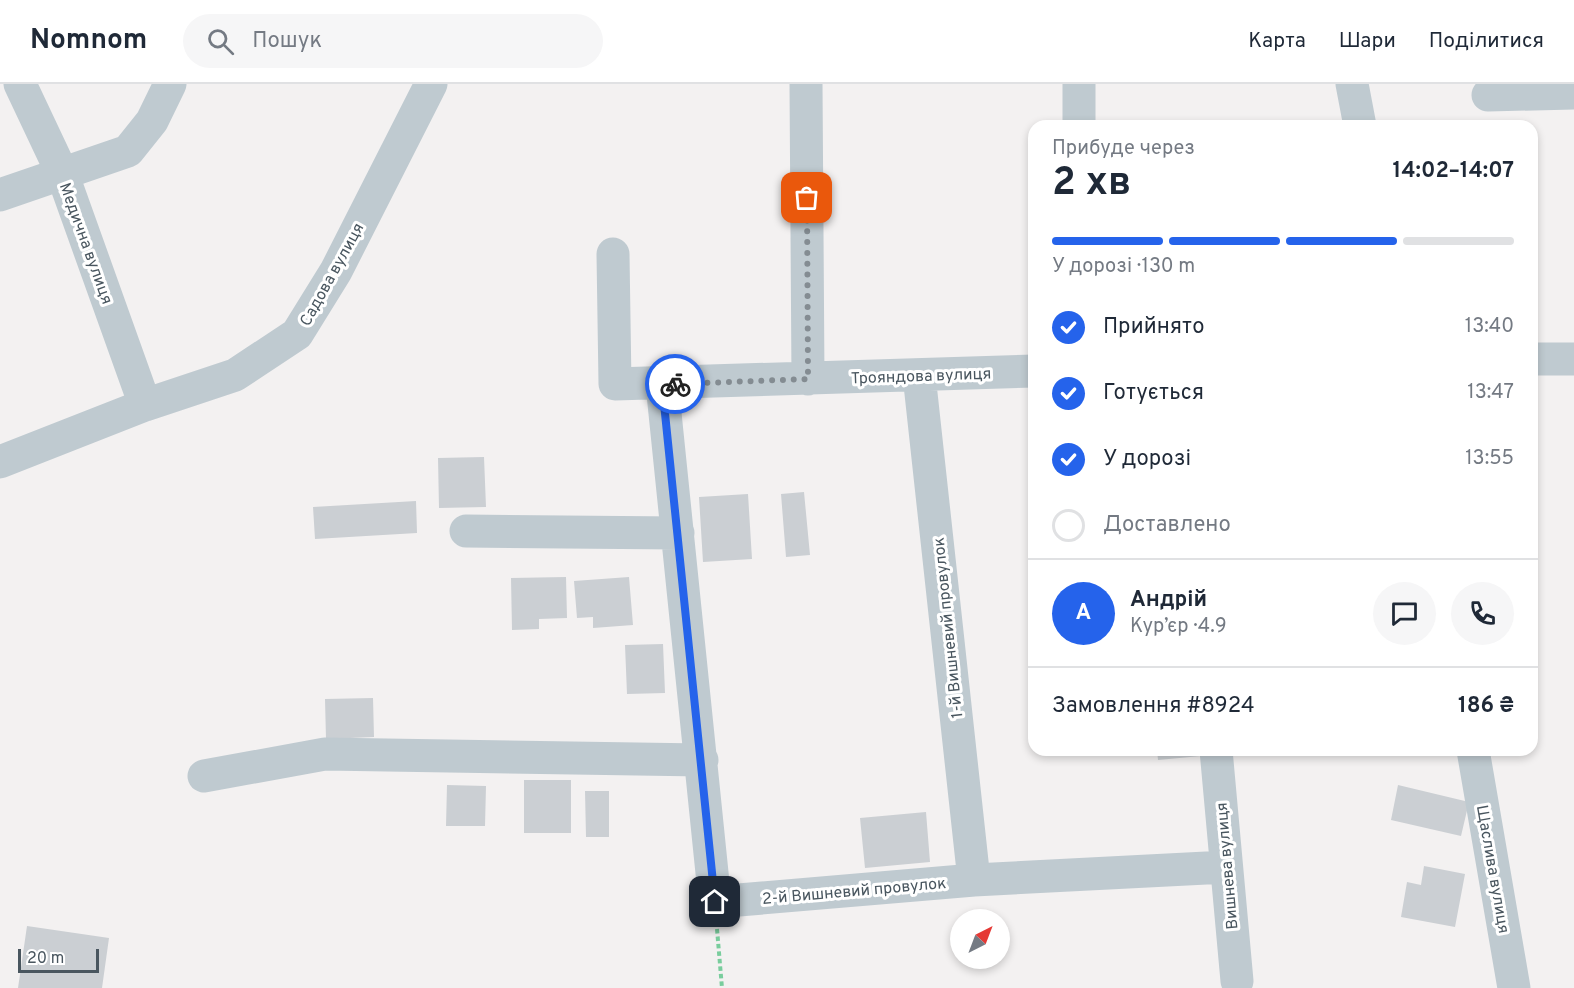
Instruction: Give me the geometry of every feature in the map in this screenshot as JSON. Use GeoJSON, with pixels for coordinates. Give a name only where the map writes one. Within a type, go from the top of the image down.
{"type":"FeatureCollection","features":[{"type":"Feature","properties":{"kind":"street","name":"Медична вулиця"},"geometry":{"type":"LineString","coordinates":[[20,84],[62,173],[145,405]]}},
{"type":"Feature","properties":{"kind":"street"},"geometry":{"type":"LineString","coordinates":[[0,195],[128,151],[152,121],[170,84]]}},
{"type":"Feature","properties":{"kind":"street","name":"Садова вулиця"},"geometry":{"type":"LineString","coordinates":[[0,462],[145,405],[235,375],[297,334],[336,271],[431,84]]}},
{"type":"Feature","properties":{"kind":"street"},"geometry":{"type":"LineString","coordinates":[[806,84],[808,379]]}},
{"type":"Feature","properties":{"kind":"street"},"geometry":{"type":"LineString","coordinates":[[1079,84],[1079,120]]}},
{"type":"Feature","properties":{"kind":"street"},"geometry":{"type":"LineString","coordinates":[[1352,84],[1359,120]]}},
{"type":"Feature","properties":{"kind":"street"},"geometry":{"type":"LineString","coordinates":[[1488,95],[1574,93]]}},
{"type":"Feature","properties":{"kind":"street","name":"Трояндова вулиця"},"geometry":{"type":"LineString","coordinates":[[614,254],[615,384],[1028,371]]}},
{"type":"Feature","properties":{"kind":"street"},"geometry":{"type":"LineString","coordinates":[[1538,359],[1574,359]]}},
{"type":"Feature","properties":{"kind":"street","name":"1-й Вишневий провулок"},"geometry":{"type":"LineString","coordinates":[[919,375],[974,880]]}},
{"type":"Feature","properties":{"kind":"street"},"geometry":{"type":"LineString","coordinates":[[662,384],[715,902]]}},
{"type":"Feature","properties":{"kind":"street"},"geometry":{"type":"LineString","coordinates":[[466,531],[678,533]]}},
{"type":"Feature","properties":{"kind":"street"},"geometry":{"type":"LineString","coordinates":[[204,776],[325,754],[702,760]]}},
{"type":"Feature","properties":{"kind":"street","name":"Вишнева вулиця"},"geometry":{"type":"LineString","coordinates":[[1217,756],[1237,981]]}},
{"type":"Feature","properties":{"kind":"street","name":"Щаслива вулиця"},"geometry":{"type":"LineString","coordinates":[[1474,756],[1514,988]]}},
{"type":"Feature","properties":{"kind":"street","name":"2-й Вишневий провулок"},"geometry":{"type":"LineString","coordinates":[[715,902],[974,880],[1226,867]]}},
{"type":"Feature","properties":{"kind":"path"},"geometry":{"type":"LineString","coordinates":[[715,902],[722,988]]}},
{"type":"Feature","properties":{"kind":"building"},"geometry":{"type":"Polygon","coordinates":[[[484,457],[486,507],[439,508],[438,458],[484,457]]]}},
{"type":"Feature","properties":{"kind":"building"},"geometry":{"type":"Polygon","coordinates":[[[804,492],[810,555],[786,557],[781,494],[804,492]]]}},
{"type":"Feature","properties":{"kind":"building"},"geometry":{"type":"Polygon","coordinates":[[[748,494],[752,559],[703,562],[699,497],[748,494]]]}},
{"type":"Feature","properties":{"kind":"building"},"geometry":{"type":"Polygon","coordinates":[[[416,501],[417,533],[315,539],[313,507],[416,501]]]}},
{"type":"Feature","properties":{"kind":"building"},"geometry":{"type":"Polygon","coordinates":[[[566,577],[567,618],[539,619],[539,629],[512,630],[511,578],[566,577]]]}},
{"type":"Feature","properties":{"kind":"building"},"geometry":{"type":"Polygon","coordinates":[[[629,577],[633,625],[593,628],[593,617],[577,618],[574,581],[629,577]]]}},
{"type":"Feature","properties":{"kind":"building"},"geometry":{"type":"Polygon","coordinates":[[[663,644],[665,693],[627,694],[625,645],[663,644]]]}},
{"type":"Feature","properties":{"kind":"building"},"geometry":{"type":"Polygon","coordinates":[[[373,698],[374,737],[326,739],[325,699],[373,698]]]}},
{"type":"Feature","properties":{"kind":"building"},"geometry":{"type":"Polygon","coordinates":[[[1158,756],[1201,756],[1158,760],[1158,756]]]}},
{"type":"Feature","properties":{"kind":"building"},"geometry":{"type":"Polygon","coordinates":[[[524,780],[571,780],[571,833],[524,833],[524,780]]]}},
{"type":"Feature","properties":{"kind":"building"},"geometry":{"type":"Polygon","coordinates":[[[447,785],[486,786],[485,826],[446,826],[447,785]]]}},
{"type":"Feature","properties":{"kind":"building"},"geometry":{"type":"Polygon","coordinates":[[[1398,785],[1469,802],[1461,836],[1391,820],[1398,785]]]}},
{"type":"Feature","properties":{"kind":"building"},"geometry":{"type":"Polygon","coordinates":[[[585,791],[609,791],[609,837],[586,837],[585,791]]]}},
{"type":"Feature","properties":{"kind":"building"},"geometry":{"type":"Polygon","coordinates":[[[926,812],[930,862],[865,868],[860,818],[926,812]]]}},
{"type":"Feature","properties":{"kind":"building"},"geometry":{"type":"Polygon","coordinates":[[[1424,866],[1465,874],[1455,927],[1401,917],[1407,882],[1421,885],[1424,866]]]}},
{"type":"Feature","properties":{"kind":"building"},"geometry":{"type":"Polygon","coordinates":[[[27,926],[109,938],[102,988],[18,988],[27,926]]]}},
{"type":"Feature","properties":{"kind":"way so far"},"geometry":{"type":"LineString","coordinates":[[675,384],[808,379],[807,198]]}},
{"type":"Feature","properties":{"kind":"route"},"geometry":{"type":"LineString","coordinates":[[675,384],[662,384],[715,902]]}}]}
